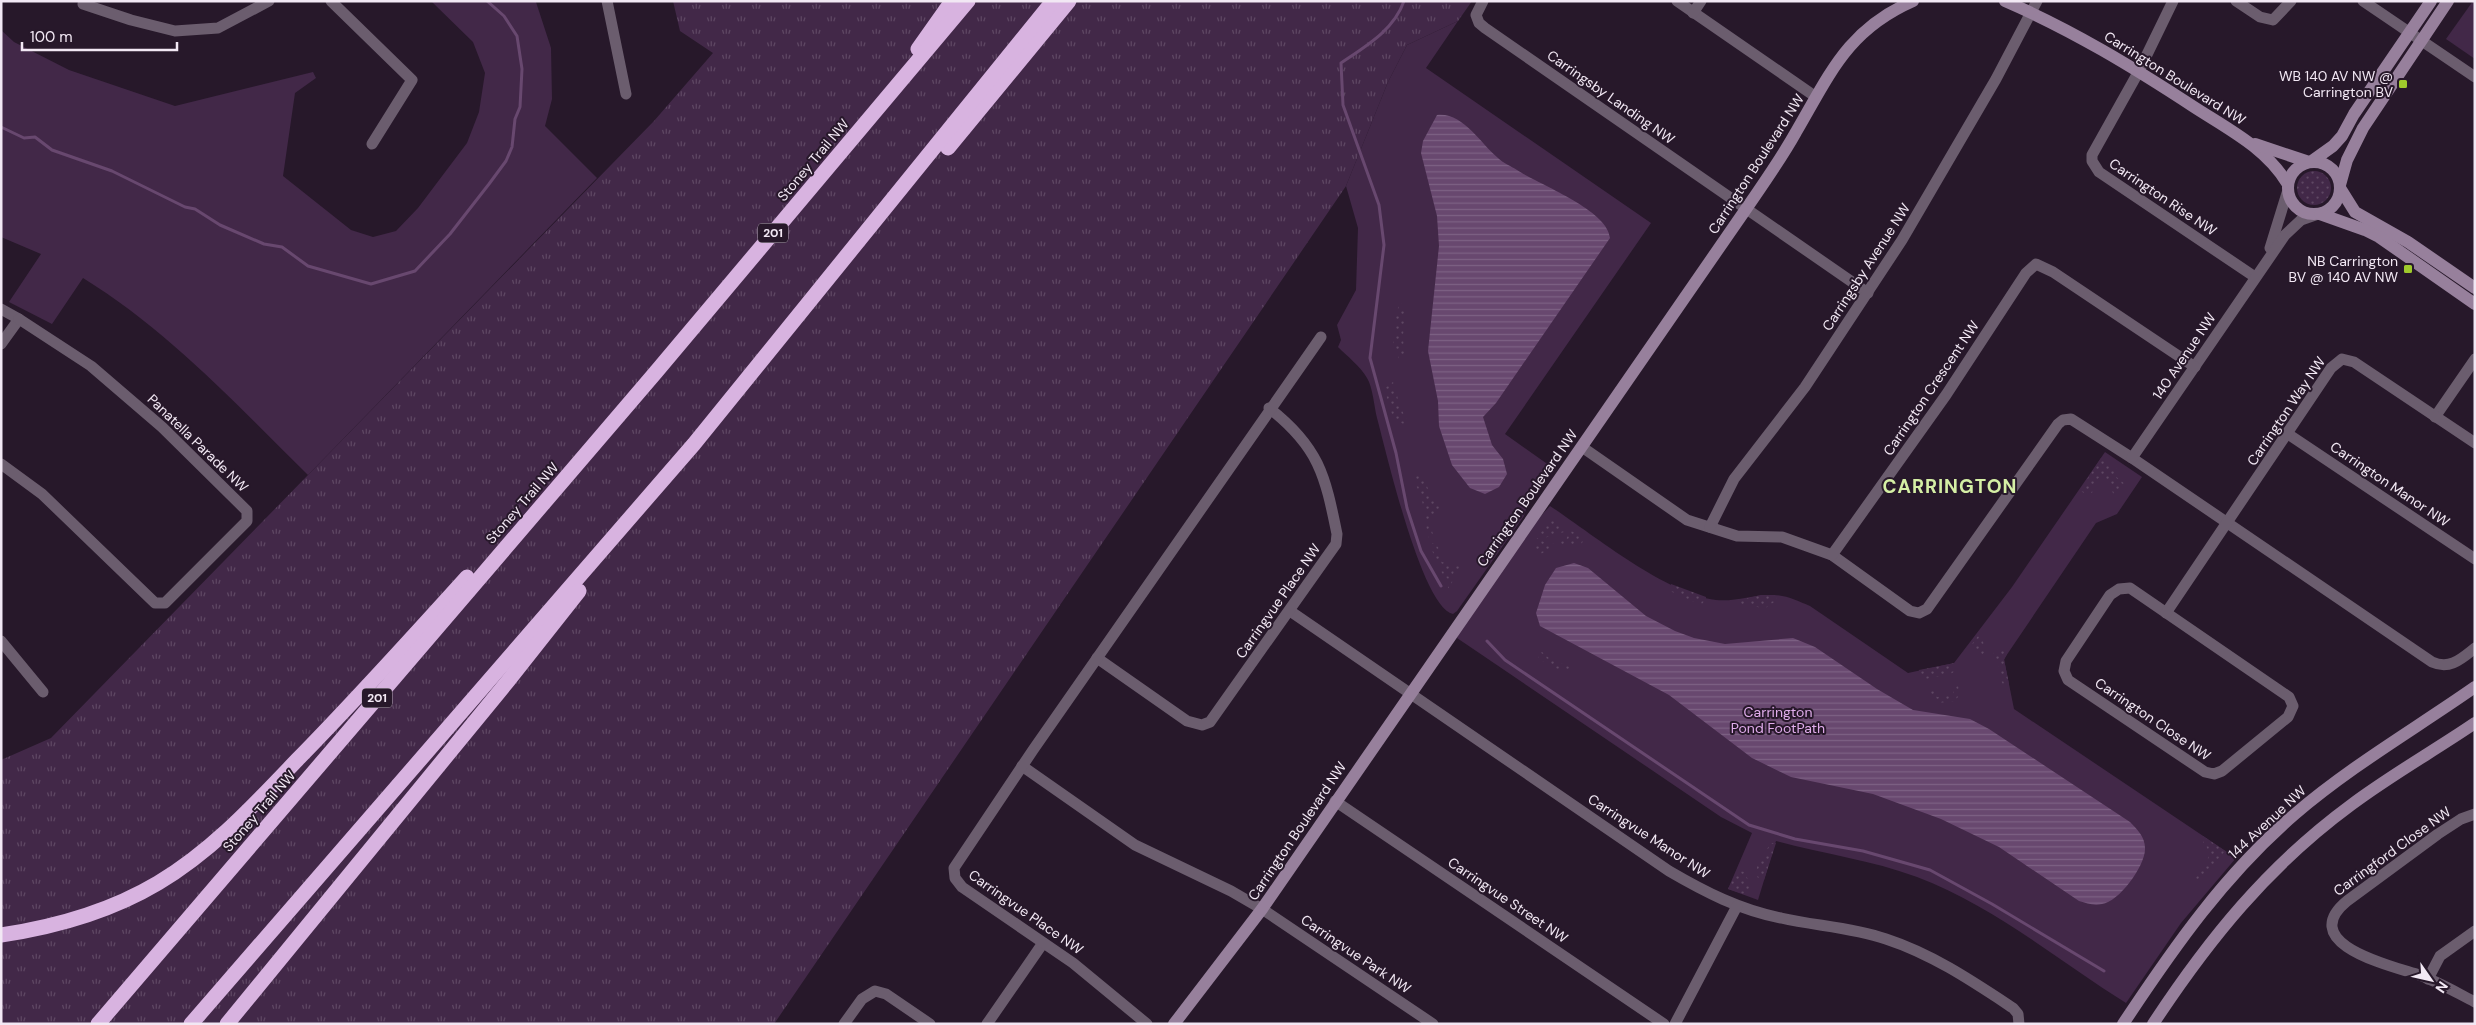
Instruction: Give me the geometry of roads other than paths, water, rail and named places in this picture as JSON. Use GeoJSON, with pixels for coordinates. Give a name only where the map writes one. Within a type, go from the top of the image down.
{"type":"FeatureCollection","features":[{"type":"Feature","properties":{"kind":"highway"},"geometry":{"type":"LineString","coordinates":[[890,94],[921,44],[952,1]]}},
{"type":"Feature","properties":{"kind":"highway","name":"Stoney Trail NW"},"geometry":{"type":"LineString","coordinates":[[98,1024],[656,372],[968,1]]}},
{"type":"Feature","properties":{"kind":"highway"},"geometry":{"type":"LineString","coordinates":[[227,1024],[508,681],[694,444],[1053,1]]}},
{"type":"Feature","properties":{"kind":"highway"},"geometry":{"type":"LineString","coordinates":[[835,271],[886,222],[1069,1]]}},
{"type":"Feature","properties":{"kind":"highway"},"geometry":{"type":"LineString","coordinates":[[1,935],[82,917],[126,900],[158,883],[206,850],[234,825],[321,736],[656,372]]}},
{"type":"Feature","properties":{"kind":"highway"},"geometry":{"type":"LineString","coordinates":[[191,1024],[694,444]]}},
{"type":"Feature","properties":{"kind":"highway"},"geometry":{"type":"LineString","coordinates":[[197,1024],[226,983]]}},
{"type":"Feature","properties":{"kind":"street"},"geometry":{"type":"LineString","coordinates":[[84,1],[83,4],[131,20],[175,31],[218,28],[269,1]]}},
{"type":"Feature","properties":{"kind":"street"},"geometry":{"type":"LineString","coordinates":[[331,1],[412,80],[372,144]]}},
{"type":"Feature","properties":{"kind":"street"},"geometry":{"type":"LineString","coordinates":[[607,1],[626,94]]}},
{"type":"Feature","properties":{"kind":"street","name":"Carringsby Landing NW"},"geometry":{"type":"LineString","coordinates":[[1483,1],[1476,15],[1479,23],[1485,28],[1746,209]]}},
{"type":"Feature","properties":{"kind":"street"},"geometry":{"type":"LineString","coordinates":[[1677,1],[1816,97]]}},
{"type":"Feature","properties":{"kind":"street"},"geometry":{"type":"LineString","coordinates":[[1694,13],[1701,1]]}},
{"type":"Feature","properties":{"kind":"street","name":"Carrington Boulevard NW"},"geometry":{"type":"LineString","coordinates":[[1174,1024],[1262,909],[1410,692],[1582,447],[1746,209],[1795,134],[1840,58],[1862,32],[1886,14],[1913,1]]}},
{"type":"Feature","properties":{"kind":"street","name":"Carrington Boulevard NW"},"geometry":{"type":"LineString","coordinates":[[2006,1],[2078,36],[2139,71],[2248,142],[2273,164],[2287,188]]}},
{"type":"Feature","properties":{"kind":"street","name":"Carringsby Avenue NW"},"geometry":{"type":"LineString","coordinates":[[1710,527],[1734,479],[1805,387],[1868,293],[1935,186],[2037,1]]}},
{"type":"Feature","properties":{"kind":"street","name":"Carrington Rise NW"},"geometry":{"type":"LineString","coordinates":[[2173,1],[2139,71],[2092,155],[2094,166],[2099,172],[2258,274]]}},
{"type":"Feature","properties":{"kind":"street"},"geometry":{"type":"LineString","coordinates":[[2236,1],[2260,17],[2273,20],[2292,1]]}},
{"type":"Feature","properties":{"kind":"street"},"geometry":{"type":"LineString","coordinates":[[2362,1],[2475,77]]}},
{"type":"Feature","properties":{"kind":"street","name":"140 Avenue NW"},"geometry":{"type":"LineString","coordinates":[[2258,274],[2273,242],[2287,188],[2297,167],[2311,162],[2333,146],[2342,136],[2354,114],[2431,1]]}},
{"type":"Feature","properties":{"kind":"street","name":"140 Avenue NW"},"geometry":{"type":"LineString","coordinates":[[2132,458],[2293,226],[2301,220],[2319,214],[2335,204],[2347,160],[2363,128],[2448,1]]}},
{"type":"Feature","properties":{"kind":"street","name":"Carrington Boulevard NW"},"geometry":{"type":"LineString","coordinates":[[2248,142],[2311,162]]}},
{"type":"Feature","properties":{"kind":"street"},"geometry":{"type":"LineString","coordinates":[[2311,162],[2330,167],[2337,175],[2340,186],[2355,212],[2408,242],[2475,288]]}},
{"type":"Feature","properties":{"kind":"street"},"geometry":{"type":"LineString","coordinates":[[2287,188],[2291,203],[2298,210],[2308,214],[2319,214],[2365,230],[2379,237],[2475,304]]}},
{"type":"Feature","properties":{"kind":"street"},"geometry":{"type":"LineString","coordinates":[[1746,209],[1868,293]]}},
{"type":"Feature","properties":{"kind":"street","name":"Carrington Crescent NW"},"geometry":{"type":"LineString","coordinates":[[1832,555],[1946,395],[2026,273],[2036,264],[2054,272],[2195,368]]}},
{"type":"Feature","properties":{"kind":"street","name":"Panatella Parade NW"},"geometry":{"type":"LineString","coordinates":[[1,309],[91,366],[162,427],[247,511],[247,521],[165,603],[155,603],[42,494],[1,464]]}},
{"type":"Feature","properties":{"kind":"street"},"geometry":{"type":"LineString","coordinates":[[1,344],[19,319]]}},
{"type":"Feature","properties":{"kind":"street"},"geometry":{"type":"LineString","coordinates":[[1269,408],[1321,337]]}},
{"type":"Feature","properties":{"kind":"street","name":"Carrington Way NW"},"geometry":{"type":"LineString","coordinates":[[2228,524],[2331,368],[2342,359],[2354,362],[2475,444]]}},
{"type":"Feature","properties":{"kind":"street"},"geometry":{"type":"LineString","coordinates":[[2435,417],[2475,359]]}},
{"type":"Feature","properties":{"kind":"street","name":"Carringvue Place NW"},"geometry":{"type":"LineString","coordinates":[[1097,658],[1183,718],[1202,725],[1216,715],[1290,611],[1336,544],[1337,534],[1327,486],[1315,456],[1301,436],[1269,408],[1022,766],[956,864],[953,872],[954,878],[962,886],[1073,963],[1147,1024]]}},
{"type":"Feature","properties":{"kind":"street"},"geometry":{"type":"LineString","coordinates":[[1582,447],[1688,520],[1737,536],[1782,537],[1832,555],[1910,611],[1919,613],[1927,609],[2058,424],[2063,420],[2071,420],[2132,458],[2432,662],[2445,666],[2452,664],[2475,648]]}},
{"type":"Feature","properties":{"kind":"street","name":"Carrington Manor NW"},"geometry":{"type":"LineString","coordinates":[[2288,434],[2475,559]]}},
{"type":"Feature","properties":{"kind":"street"},"geometry":{"type":"LineString","coordinates":[[2166,614],[2228,524]]}},
{"type":"Feature","properties":{"kind":"street","name":"Carrington Close NW"},"geometry":{"type":"LineString","coordinates":[[2130,588],[2166,614],[2289,697],[2293,706],[2288,717],[2222,771],[2214,774],[2205,772],[2068,680],[2064,671],[2066,661],[2110,595],[2120,589],[2130,588]]}},
{"type":"Feature","properties":{"kind":"street","name":"Carringvue Manor NW"},"geometry":{"type":"LineString","coordinates":[[1290,611],[1669,871],[1700,889],[1738,906],[1782,919],[1855,930],[1907,946],[1958,972],[2012,1008],[2018,1014],[2019,1024]]}},
{"type":"Feature","properties":{"kind":"street"},"geometry":{"type":"LineString","coordinates":[[1,641],[42,692]]}},
{"type":"Feature","properties":{"kind":"street","name":"144 Avenue NW"},"geometry":{"type":"LineString","coordinates":[[2123,1024],[2190,926],[2229,878],[2264,842],[2329,787],[2475,687]]}},
{"type":"Feature","properties":{"kind":"street"},"geometry":{"type":"LineString","coordinates":[[2153,1024],[2222,926],[2283,861],[2352,804],[2475,723]]}},
{"type":"Feature","properties":{"kind":"street","name":"Carringvue Park NW"},"geometry":{"type":"LineString","coordinates":[[1022,766],[1135,845],[1231,891],[1262,909],[1433,1024]]}},
{"type":"Feature","properties":{"kind":"street","name":"Carringvue Street NW"},"geometry":{"type":"LineString","coordinates":[[1335,801],[1664,1024]]}},
{"type":"Feature","properties":{"kind":"street","name":"Carringford Close NW"},"geometry":{"type":"LineString","coordinates":[[2475,814],[2461,819],[2438,834],[2347,901],[2340,907],[2333,920],[2335,935],[2346,947],[2364,957],[2428,979],[2475,1002]]}},
{"type":"Feature","properties":{"kind":"street"},"geometry":{"type":"LineString","coordinates":[[1675,1024],[1738,906]]}},
{"type":"Feature","properties":{"kind":"street"},"geometry":{"type":"LineString","coordinates":[[2428,979],[2440,956],[2475,931]]}},
{"type":"Feature","properties":{"kind":"street"},"geometry":{"type":"LineString","coordinates":[[987,1024],[1044,943]]}},
{"type":"Feature","properties":{"kind":"street"},"geometry":{"type":"LineString","coordinates":[[844,1024],[862,999],[875,991],[886,994],[930,1024]]}},
{"type":"Feature","properties":{"kind":"waterway"},"geometry":{"type":"LineString","coordinates":[[1,127],[24,138],[35,137],[52,150],[112,171],[185,207],[195,209],[220,225],[264,244],[282,247],[308,266],[371,284],[415,271],[450,234],[506,161],[512,147],[515,119],[520,107],[522,69],[517,36],[504,16],[487,1]]}},
{"type":"Feature","properties":{"kind":"waterway"},"geometry":{"type":"LineString","coordinates":[[1404,1],[1393,21],[1386,29],[1369,44],[1341,63],[1343,105],[1379,205],[1384,245],[1370,358],[1396,453],[1407,508],[1421,551],[1441,586]]}},
{"type":"Feature","properties":{"kind":"waterway"},"geometry":{"type":"LineString","coordinates":[[1487,641],[1505,660],[1749,825],[1795,839],[1863,851],[1930,870],[1992,904],[2104,971]]}},
{"type":"Feature","properties":{"kind":"place","name":"WB 140 AV NW @ Carrington BV"},"geometry":{"type":"Point","coordinates":[2403,84]}},
{"type":"Feature","properties":{"kind":"place","name":"NB Carrington BV @ 140 AV NW"},"geometry":{"type":"Point","coordinates":[2408,269]}},
{"type":"Feature","properties":{"kind":"district","name":"CARRINGTON"},"geometry":{"type":"Point","coordinates":[1950,486]}},
{"type":"Feature","properties":{"kind":"park label","name":"Carrington Pond FootPath"},"geometry":{"type":"Point","coordinates":[1778,720]}}]}
